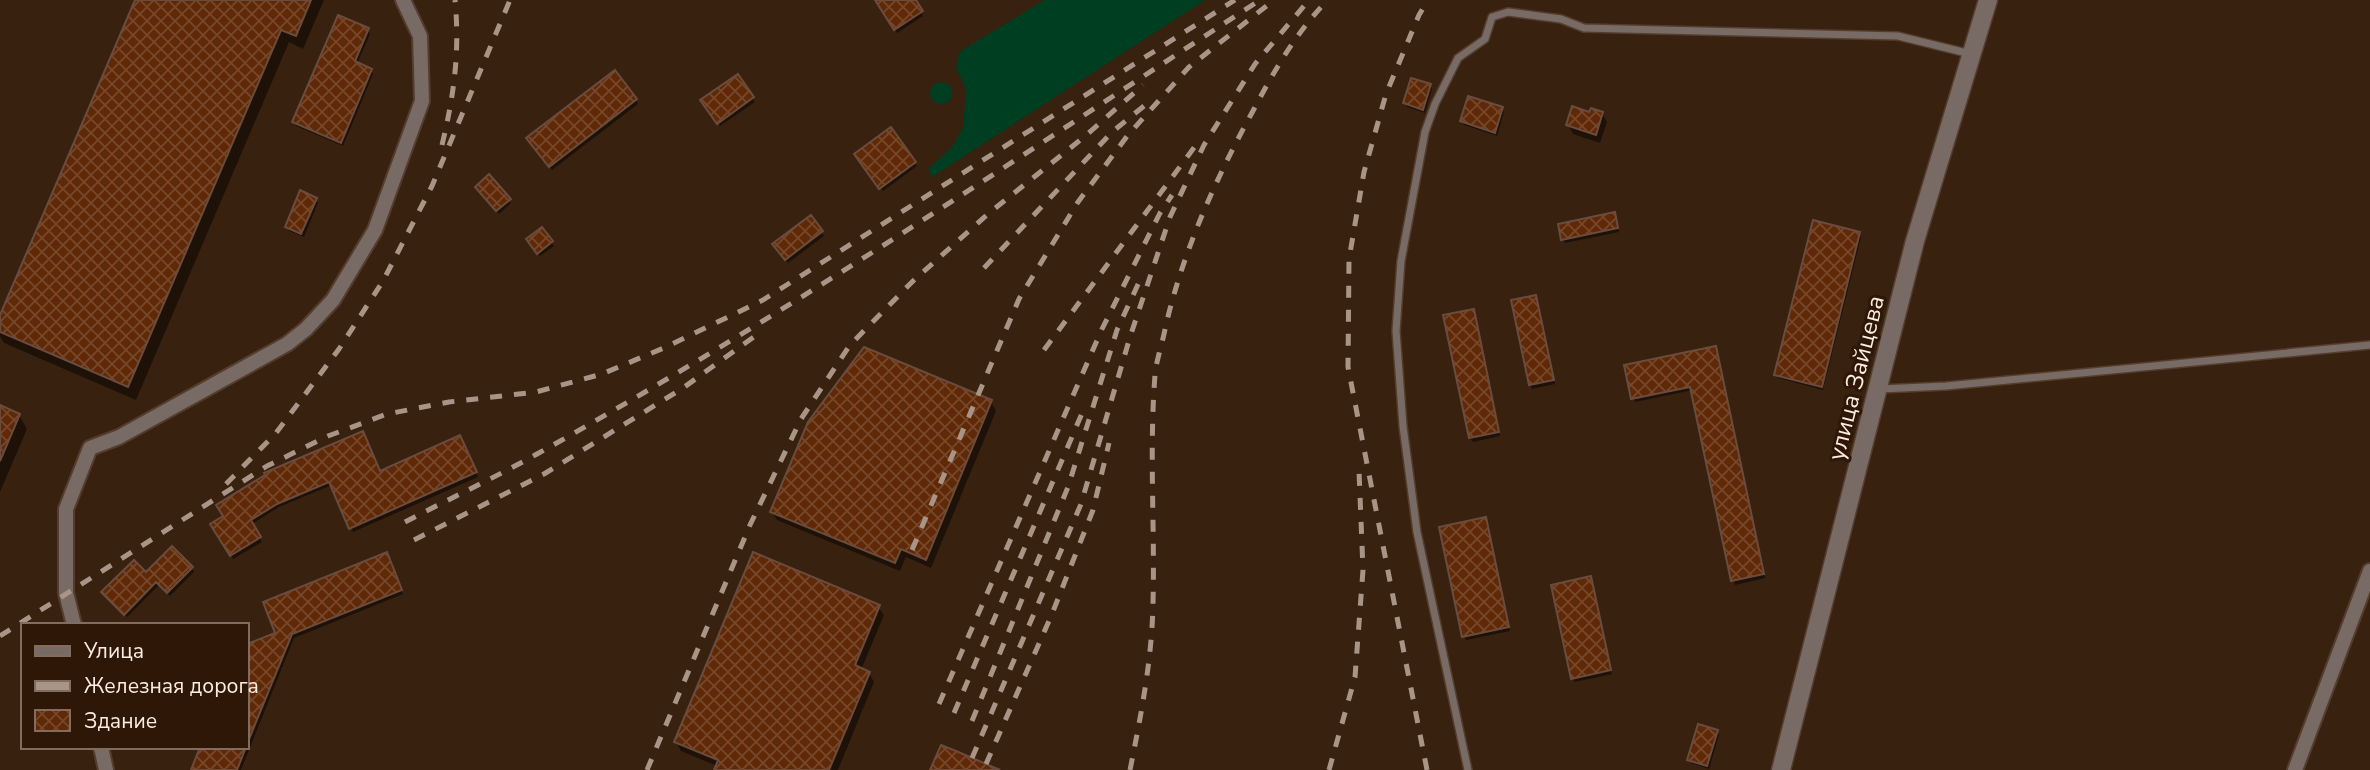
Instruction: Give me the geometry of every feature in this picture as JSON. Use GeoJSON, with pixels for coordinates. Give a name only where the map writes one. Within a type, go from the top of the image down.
{"type":"FeatureCollection","features":[{"type":"Feature","properties":{"kind":"street"},"geometry":{"type":"LineString","coordinates":[[74,623],[66,593],[66,509],[90,448],[119,437],[261,361],[306,329],[333,300],[375,230],[422,101],[420,36],[403,0]]}},
{"type":"Feature","properties":{"kind":"street","name":"улица Зайцева"},"geometry":{"type":"LineString","coordinates":[[1781,770],[1915,241],[1989,0]]}},
{"type":"Feature","properties":{"kind":"street"},"geometry":{"type":"LineString","coordinates":[[2295,770],[2370,571]]}},
{"type":"Feature","properties":{"kind":"street"},"geometry":{"type":"LineString","coordinates":[[101,749],[106,770]]}},
{"type":"Feature","properties":{"kind":"lane"},"geometry":{"type":"LineString","coordinates":[[1468,770],[1417,532],[1403,426],[1396,331],[1401,261],[1425,132],[1434,104],[1458,58],[1485,39],[1492,17],[1508,12],[1561,19],[1584,28],[1898,36],[1972,54]]}},
{"type":"Feature","properties":{"kind":"lane"},"geometry":{"type":"LineString","coordinates":[[1879,388],[1946,386],[2370,345]]}},
{"type":"Feature","properties":{"kind":"green space"},"geometry":{"type":"Polygon","coordinates":[[[1044,0],[1205,0],[932,177],[928,169],[952,147],[963,128],[966,88],[956,69],[959,52],[1044,0]]]}},
{"type":"Feature","properties":{"kind":"green space"},"geometry":{"type":"Polygon","coordinates":[[[937,82],[945,82],[952,89],[952,97],[945,104],[937,104],[930,97],[930,89],[937,82]]]}},
{"type":"Feature","properties":{"kind":"building"},"geometry":{"type":"Polygon","coordinates":[[[135,0],[311,0],[296,36],[281,30],[128,387],[0,332],[0,315],[135,0]]]}},
{"type":"Feature","properties":{"kind":"building"},"geometry":{"type":"Polygon","coordinates":[[[875,0],[916,0],[923,11],[894,30],[875,0]]]}},
{"type":"Feature","properties":{"kind":"building"},"geometry":{"type":"Polygon","coordinates":[[[338,15],[369,28],[355,61],[372,69],[341,143],[292,122],[338,15]]]}},
{"type":"Feature","properties":{"kind":"building"},"geometry":{"type":"Polygon","coordinates":[[[615,70],[637,99],[549,167],[526,138],[615,70]]]}},
{"type":"Feature","properties":{"kind":"building"},"geometry":{"type":"Polygon","coordinates":[[[738,74],[754,97],[717,124],[700,100],[738,74]]]}},
{"type":"Feature","properties":{"kind":"building"},"geometry":{"type":"Polygon","coordinates":[[[1411,78],[1431,84],[1423,110],[1403,103],[1411,78]]]}},
{"type":"Feature","properties":{"kind":"building"},"geometry":{"type":"Polygon","coordinates":[[[1468,96],[1503,107],[1495,133],[1460,121],[1468,96]]]}},
{"type":"Feature","properties":{"kind":"building"},"geometry":{"type":"Polygon","coordinates":[[[1572,106],[1589,112],[1591,108],[1603,112],[1596,135],[1566,125],[1572,106]]]}},
{"type":"Feature","properties":{"kind":"building"},"geometry":{"type":"Polygon","coordinates":[[[891,127],[916,162],[879,189],[854,154],[891,127]]]}},
{"type":"Feature","properties":{"kind":"building"},"geometry":{"type":"Polygon","coordinates":[[[489,174],[511,199],[496,211],[475,187],[489,174]]]}},
{"type":"Feature","properties":{"kind":"building"},"geometry":{"type":"Polygon","coordinates":[[[300,190],[317,198],[301,234],[285,227],[300,190]]]}},
{"type":"Feature","properties":{"kind":"building"},"geometry":{"type":"Polygon","coordinates":[[[1615,212],[1618,228],[1561,240],[1558,224],[1615,212]]]}},
{"type":"Feature","properties":{"kind":"building"},"geometry":{"type":"Polygon","coordinates":[[[811,215],[823,231],[785,260],[772,244],[811,215]]]}},
{"type":"Feature","properties":{"kind":"building"},"geometry":{"type":"Polygon","coordinates":[[[1813,220],[1860,232],[1822,387],[1774,375],[1813,220]]]}},
{"type":"Feature","properties":{"kind":"building"},"geometry":{"type":"Polygon","coordinates":[[[542,227],[553,241],[537,254],[526,239],[542,227]]]}},
{"type":"Feature","properties":{"kind":"building"},"geometry":{"type":"Polygon","coordinates":[[[1536,295],[1554,380],[1529,385],[1511,300],[1536,295]]]}},
{"type":"Feature","properties":{"kind":"building"},"geometry":{"type":"Polygon","coordinates":[[[1474,309],[1499,432],[1469,438],[1443,315],[1474,309]]]}},
{"type":"Feature","properties":{"kind":"building"},"geometry":{"type":"Polygon","coordinates":[[[1716,346],[1764,574],[1731,581],[1690,387],[1631,399],[1624,365],[1716,346]]]}},
{"type":"Feature","properties":{"kind":"building"},"geometry":{"type":"Polygon","coordinates":[[[864,347],[992,400],[926,560],[901,549],[895,563],[770,512],[808,422],[864,347]]]}},
{"type":"Feature","properties":{"kind":"building"},"geometry":{"type":"Polygon","coordinates":[[[0,405],[20,414],[0,461],[0,405]]]}},
{"type":"Feature","properties":{"kind":"building"},"geometry":{"type":"Polygon","coordinates":[[[363,431],[380,471],[460,435],[477,472],[349,529],[329,482],[277,504],[251,520],[261,537],[230,556],[210,524],[223,516],[216,505],[265,475],[264,473],[363,431]]]}},
{"type":"Feature","properties":{"kind":"building"},"geometry":{"type":"Polygon","coordinates":[[[1486,517],[1509,627],[1462,637],[1439,527],[1486,517]]]}},
{"type":"Feature","properties":{"kind":"building"},"geometry":{"type":"Polygon","coordinates":[[[172,546],[193,567],[167,593],[156,582],[124,615],[101,592],[134,560],[146,572],[172,546]]]}},
{"type":"Feature","properties":{"kind":"building"},"geometry":{"type":"Polygon","coordinates":[[[387,552],[402,590],[292,634],[248,742],[248,644],[275,633],[263,602],[387,552]]]}},
{"type":"Feature","properties":{"kind":"building"},"geometry":{"type":"Polygon","coordinates":[[[753,552],[880,605],[855,665],[870,672],[829,770],[714,770],[718,760],[674,742],[753,552]]]}},
{"type":"Feature","properties":{"kind":"building"},"geometry":{"type":"Polygon","coordinates":[[[1591,576],[1611,670],[1571,679],[1551,585],[1591,576]]]}},
{"type":"Feature","properties":{"kind":"building"},"geometry":{"type":"Polygon","coordinates":[[[1698,724],[1718,730],[1707,766],[1687,760],[1698,724]]]}},
{"type":"Feature","properties":{"kind":"building"},"geometry":{"type":"Polygon","coordinates":[[[941,745],[956,751],[1000,770],[930,770],[941,745]]]}},
{"type":"Feature","properties":{"kind":"building"},"geometry":{"type":"Polygon","coordinates":[[[199,749],[245,749],[237,770],[191,770],[199,749]]]}},
{"type":"Feature","properties":{"kind":"railway"},"geometry":{"type":"LineString","coordinates":[[442,145],[455,73],[455,0]]}},
{"type":"Feature","properties":{"kind":"railway"},"geometry":{"type":"LineString","coordinates":[[226,484],[276,433],[339,349],[383,281],[432,186],[510,0]]}},
{"type":"Feature","properties":{"kind":"railway"},"geometry":{"type":"LineString","coordinates":[[0,636],[267,466],[328,436],[387,414],[449,402],[536,392],[602,374],[666,347],[763,300],[1235,0]]}},
{"type":"Feature","properties":{"kind":"railway"},"geometry":{"type":"LineString","coordinates":[[405,522],[537,454],[722,346],[903,233],[1260,0]]}},
{"type":"Feature","properties":{"kind":"railway"},"geometry":{"type":"LineString","coordinates":[[912,550],[1019,299],[1078,202],[1128,135],[1189,67],[1274,0]]}},
{"type":"Feature","properties":{"kind":"railway"},"geometry":{"type":"LineString","coordinates":[[972,758],[1081,504],[1130,337],[1170,217],[1204,145],[1255,64],[1309,0]]}},
{"type":"Feature","properties":{"kind":"railway"},"geometry":{"type":"LineString","coordinates":[[1130,770],[1151,645],[1152,432],[1155,375],[1171,305],[1201,218],[1240,136],[1287,52],[1328,0]]}},
{"type":"Feature","properties":{"kind":"railway"},"geometry":{"type":"LineString","coordinates":[[1427,770],[1348,367],[1349,259],[1364,172],[1386,94],[1428,0]]}},
{"type":"Feature","properties":{"kind":"railway"},"geometry":{"type":"LineString","coordinates":[[647,770],[750,525],[801,419],[850,345],[913,281],[988,214],[1084,137],[1143,85]]}},
{"type":"Feature","properties":{"kind":"railway"},"geometry":{"type":"LineString","coordinates":[[984,268],[1112,132],[1144,106]]}},
{"type":"Feature","properties":{"kind":"railway"},"geometry":{"type":"LineString","coordinates":[[1044,350],[1199,141]]}},
{"type":"Feature","properties":{"kind":"railway"},"geometry":{"type":"LineString","coordinates":[[939,704],[1102,329],[1160,213],[1172,195]]}},
{"type":"Feature","properties":{"kind":"railway"},"geometry":{"type":"LineString","coordinates":[[972,721],[1068,487],[1117,330],[1140,280]]}},
{"type":"Feature","properties":{"kind":"railway"},"geometry":{"type":"LineString","coordinates":[[414,540],[544,474],[683,388],[762,331]]}},
{"type":"Feature","properties":{"kind":"railway"},"geometry":{"type":"LineString","coordinates":[[954,713],[1083,411]]}},
{"type":"Feature","properties":{"kind":"railway"},"geometry":{"type":"LineString","coordinates":[[986,764],[1052,614],[1093,510],[1109,443]]}},
{"type":"Feature","properties":{"kind":"railway"},"geometry":{"type":"LineString","coordinates":[[1329,770],[1355,677],[1363,570],[1359,471]]}}]}
